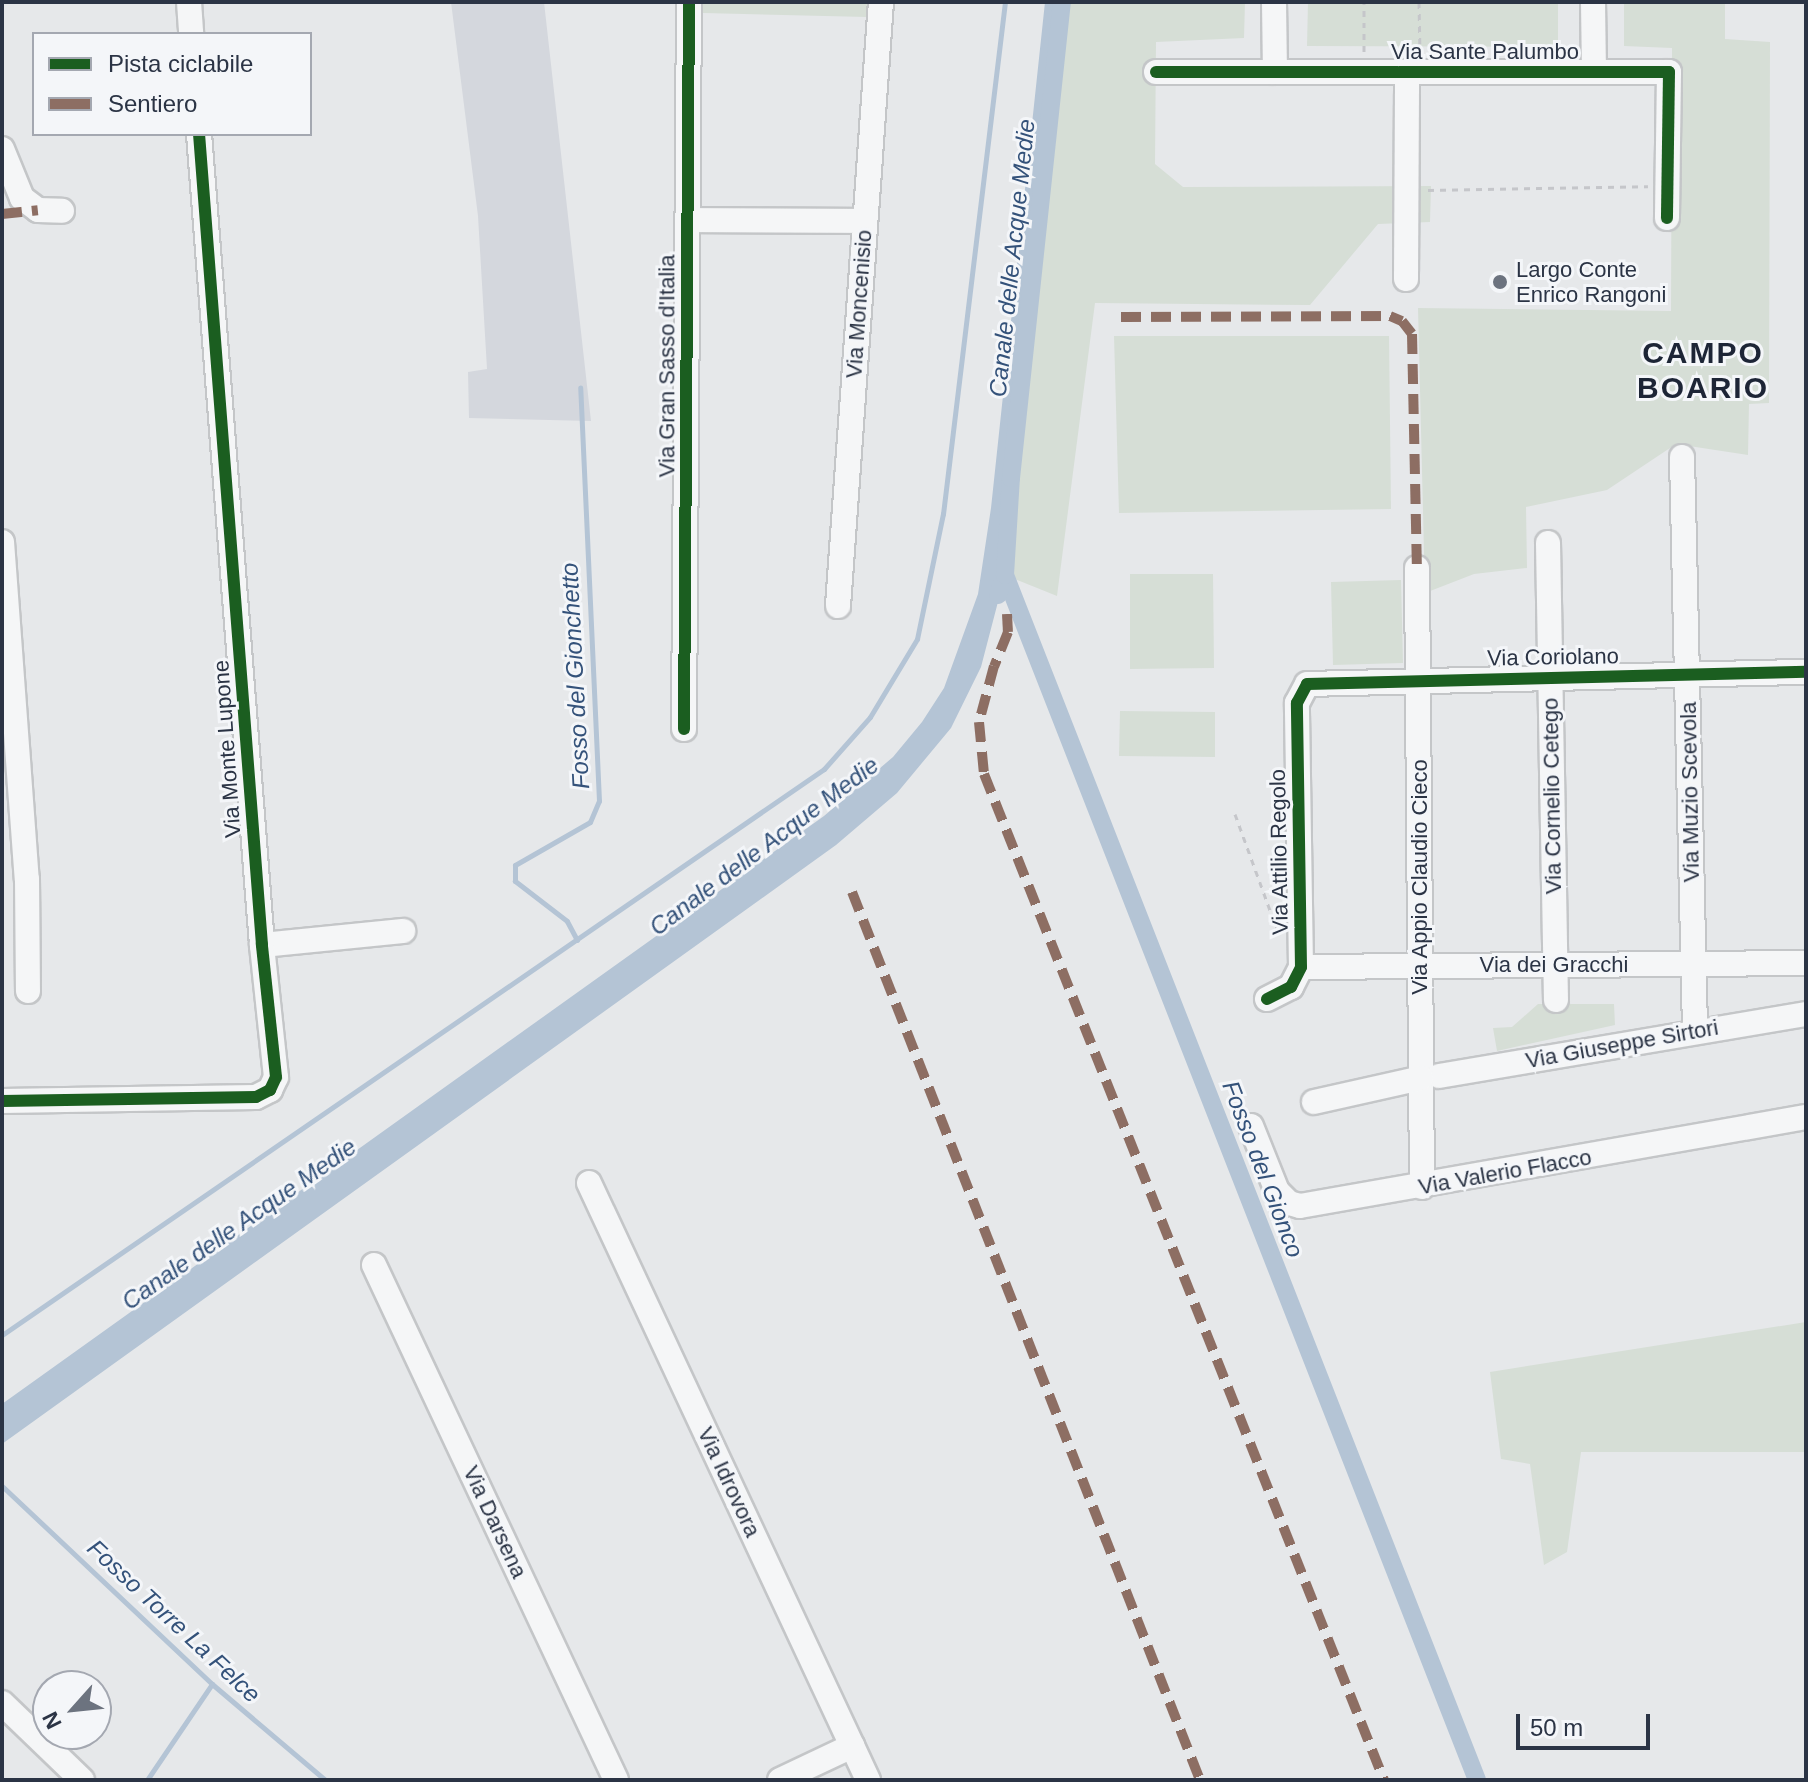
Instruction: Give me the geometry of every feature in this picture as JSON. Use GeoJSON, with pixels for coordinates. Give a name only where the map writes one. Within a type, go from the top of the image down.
{"type":"FeatureCollection","features":[{"type":"Feature","properties":{"kind":"street"},"geometry":{"type":"LineString","coordinates":[[189,2],[191,32]]}},
{"type":"Feature","properties":{"kind":"street","name":"Via Gran Sasso d'Italia"},"geometry":{"type":"LineString","coordinates":[[684,729],[689,2]]}},
{"type":"Feature","properties":{"kind":"street","name":"Via Moncenisio"},"geometry":{"type":"LineString","coordinates":[[838,606],[881,2]]}},
{"type":"Feature","properties":{"kind":"street"},"geometry":{"type":"LineString","coordinates":[[1274,2],[1275,72]]}},
{"type":"Feature","properties":{"kind":"street"},"geometry":{"type":"LineString","coordinates":[[1593,2],[1594,71]]}},
{"type":"Feature","properties":{"kind":"street","name":"Via Sante Palumbo"},"geometry":{"type":"LineString","coordinates":[[1156,72],[1669,72],[1667,218]]}},
{"type":"Feature","properties":{"kind":"street"},"geometry":{"type":"LineString","coordinates":[[1406,279],[1406,190],[1414,72]]}},
{"type":"Feature","properties":{"kind":"street","name":"Via Monte Lupone"},"geometry":{"type":"LineString","coordinates":[[2,1101],[249,1097],[266,1093],[276,1081],[262,945],[199,136]]}},
{"type":"Feature","properties":{"kind":"street"},"geometry":{"type":"LineString","coordinates":[[2,149],[22,198],[38,210],[62,211]]}},
{"type":"Feature","properties":{"kind":"street"},"geometry":{"type":"LineString","coordinates":[[688,220],[865,221]]}},
{"type":"Feature","properties":{"kind":"street","name":"Via Muzio Scevola"},"geometry":{"type":"LineString","coordinates":[[1682,457],[1695,1031]]}},
{"type":"Feature","properties":{"kind":"street"},"geometry":{"type":"LineString","coordinates":[[2,542],[26,867],[28,991]]}},
{"type":"Feature","properties":{"kind":"street","name":"Via Cornelio Cetego"},"geometry":{"type":"LineString","coordinates":[[1548,543],[1556,1000]]}},
{"type":"Feature","properties":{"kind":"street","name":"Via Appio Claudio Cieco"},"geometry":{"type":"LineString","coordinates":[[1417,568],[1420,966],[1430,1077],[1422,1187]]}},
{"type":"Feature","properties":{"kind":"street","name":"Via Coriolano"},"geometry":{"type":"LineString","coordinates":[[1303,687],[1318,681],[1806,672]]}},
{"type":"Feature","properties":{"kind":"street","name":"Via Attilio Regolo"},"geometry":{"type":"LineString","coordinates":[[1267,999],[1291,987],[1301,967],[1297,703],[1303,687]]}},
{"type":"Feature","properties":{"kind":"street"},"geometry":{"type":"LineString","coordinates":[[262,945],[403,931]]}},
{"type":"Feature","properties":{"kind":"street","name":"Via dei Gracchi"},"geometry":{"type":"LineString","coordinates":[[1301,967],[1806,963]]}},
{"type":"Feature","properties":{"kind":"street","name":"Via Giuseppe Sirtori"},"geometry":{"type":"LineString","coordinates":[[1314,1102],[1430,1077],[1806,1014]]}},
{"type":"Feature","properties":{"kind":"street","name":"Via Valerio Flacco"},"geometry":{"type":"LineString","coordinates":[[1251,1126],[1277,1191],[1295,1205],[1422,1187],[1806,1117]]}},
{"type":"Feature","properties":{"kind":"street","name":"Via Idrovora"},"geometry":{"type":"LineString","coordinates":[[589,1183],[868,1780]]}},
{"type":"Feature","properties":{"kind":"street","name":"Via Darsena"},"geometry":{"type":"LineString","coordinates":[[374,1265],[616,1780]]}},
{"type":"Feature","properties":{"kind":"street"},"geometry":{"type":"LineString","coordinates":[[2,1703],[82,1780]]}},
{"type":"Feature","properties":{"kind":"street"},"geometry":{"type":"LineString","coordinates":[[780,1780],[852,1746]]}},
{"type":"Feature","properties":{"kind":"path"},"geometry":{"type":"LineString","coordinates":[[1363,72],[1364,2]]}},
{"type":"Feature","properties":{"kind":"path"},"geometry":{"type":"LineString","coordinates":[[1414,72],[1419,2]]}},
{"type":"Feature","properties":{"kind":"path"},"geometry":{"type":"LineString","coordinates":[[1406,190],[1668,185]]}},
{"type":"Feature","properties":{"kind":"path"},"geometry":{"type":"LineString","coordinates":[[1235,814],[1280,939]]}},
{"type":"Feature","properties":{"kind":"shaded area"},"geometry":{"type":"Polygon","coordinates":[[[451,2],[544,2],[591,421],[469,418],[468,372],[487,369],[478,216],[451,2]]]}},
{"type":"Feature","properties":{"kind":"shaded area"},"geometry":{"type":"Polygon","coordinates":[[[702,2],[868,2],[867,17],[703,13],[702,2]]]}},
{"type":"Feature","properties":{"kind":"shaded area"},"geometry":{"type":"Polygon","coordinates":[[[1062,2],[1245,2],[1244,38],[1156,42],[1155,164],[1183,187],[1431,186],[1430,222],[1378,224],[1310,305],[1095,303],[1057,596],[1005,575],[1011,478],[1062,2]]]}},
{"type":"Feature","properties":{"kind":"shaded area"},"geometry":{"type":"Polygon","coordinates":[[[1308,2],[1558,2],[1558,47],[1307,46],[1308,2]]]}},
{"type":"Feature","properties":{"kind":"shaded area"},"geometry":{"type":"Polygon","coordinates":[[[1624,2],[1725,2],[1725,39],[1770,42],[1769,403],[1749,404],[1748,455],[1676,444],[1607,490],[1526,507],[1527,568],[1474,574],[1425,593],[1418,308],[1671,311],[1672,48],[1624,46],[1624,2]]]}},
{"type":"Feature","properties":{"kind":"shaded area"},"geometry":{"type":"Polygon","coordinates":[[[1114,336],[1389,336],[1391,509],[1119,513],[1114,336]]]}},
{"type":"Feature","properties":{"kind":"shaded area"},"geometry":{"type":"Polygon","coordinates":[[[1130,574],[1213,574],[1214,668],[1130,669],[1130,574]]]}},
{"type":"Feature","properties":{"kind":"shaded area"},"geometry":{"type":"Polygon","coordinates":[[[1401,580],[1403,663],[1333,665],[1331,582],[1401,580]]]}},
{"type":"Feature","properties":{"kind":"shaded area"},"geometry":{"type":"Polygon","coordinates":[[[1120,711],[1215,712],[1215,757],[1119,756],[1120,711]]]}},
{"type":"Feature","properties":{"kind":"shaded area"},"geometry":{"type":"Polygon","coordinates":[[[1538,1004],[1614,1004],[1615,1025],[1497,1051],[1493,1028],[1512,1027],[1538,1004]]]}},
{"type":"Feature","properties":{"kind":"shaded area"},"geometry":{"type":"Polygon","coordinates":[[[1806,1322],[1806,1452],[1581,1452],[1567,1552],[1544,1565],[1530,1464],[1501,1459],[1490,1372],[1806,1322]]]}},
{"type":"Feature","properties":{"kind":"water"},"geometry":{"type":"Polygon","coordinates":[[[1045,2],[1062,2],[1011,478],[1005,575],[981,667],[951,728],[897,793],[836,845],[2,1444],[2,1404],[824,816],[893,757],[922,722],[944,688],[978,594],[991,508],[1045,2]]]}},
{"type":"Feature","properties":{"kind":"waterway"},"geometry":{"type":"LineString","coordinates":[[2,1335],[824,769],[870,717],[917,639],[943,514],[1005,2]]}},
{"type":"Feature","properties":{"kind":"waterway","name":"Canale delle Acque Medie"},"geometry":{"type":"LineString","coordinates":[[998,595],[1005,575],[1011,478],[1062,2]]}},
{"type":"Feature","properties":{"kind":"waterway","name":"Fosso del Gionchetto"},"geometry":{"type":"LineString","coordinates":[[577,940],[567,921],[515,881],[515,865],[590,822],[599,801],[580,387]]}},
{"type":"Feature","properties":{"kind":"waterway","name":"Fosso del Gionco"},"geometry":{"type":"LineString","coordinates":[[1005,575],[1477,1780]]}},
{"type":"Feature","properties":{"kind":"waterway","name":"Fosso Torre La Felce"},"geometry":{"type":"LineString","coordinates":[[2,1486],[212,1684],[325,1780]]}},
{"type":"Feature","properties":{"kind":"waterway"},"geometry":{"type":"LineString","coordinates":[[147,1780],[212,1684]]}},
{"type":"Feature","properties":{"kind":"marked path"},"geometry":{"type":"LineString","coordinates":[[2,214],[38,210]]}},
{"type":"Feature","properties":{"kind":"marked path"},"geometry":{"type":"LineString","coordinates":[[1121,317],[1390,316],[1402,321],[1412,334],[1417,568]]}},
{"type":"Feature","properties":{"kind":"marked path"},"geometry":{"type":"LineString","coordinates":[[1007,614],[1008,632],[994,666],[979,722],[984,774],[1384,1780]]}},
{"type":"Feature","properties":{"kind":"marked path"},"geometry":{"type":"LineString","coordinates":[[852,892],[1200,1780]]}},
{"type":"Feature","properties":{"kind":"cycle path"},"geometry":{"type":"LineString","coordinates":[[684,729],[689,2]]}},
{"type":"Feature","properties":{"kind":"cycle path"},"geometry":{"type":"LineString","coordinates":[[1156,72],[1669,72],[1667,218]]}},
{"type":"Feature","properties":{"kind":"cycle path"},"geometry":{"type":"LineString","coordinates":[[2,1101],[256,1097],[270,1090],[276,1077],[262,945],[199,136]]}},
{"type":"Feature","properties":{"kind":"cycle path"},"geometry":{"type":"LineString","coordinates":[[1267,999],[1291,987],[1301,967],[1297,703],[1307,684],[1806,672]]}},
{"type":"Feature","properties":{"kind":"place","name":"Largo Conte Enrico Rangoni"},"geometry":{"type":"Point","coordinates":[1500,282]}},
{"type":"Feature","properties":{"kind":"district","name":"CAMPO BOARIO"},"geometry":{"type":"Point","coordinates":[1703,370]}}]}
